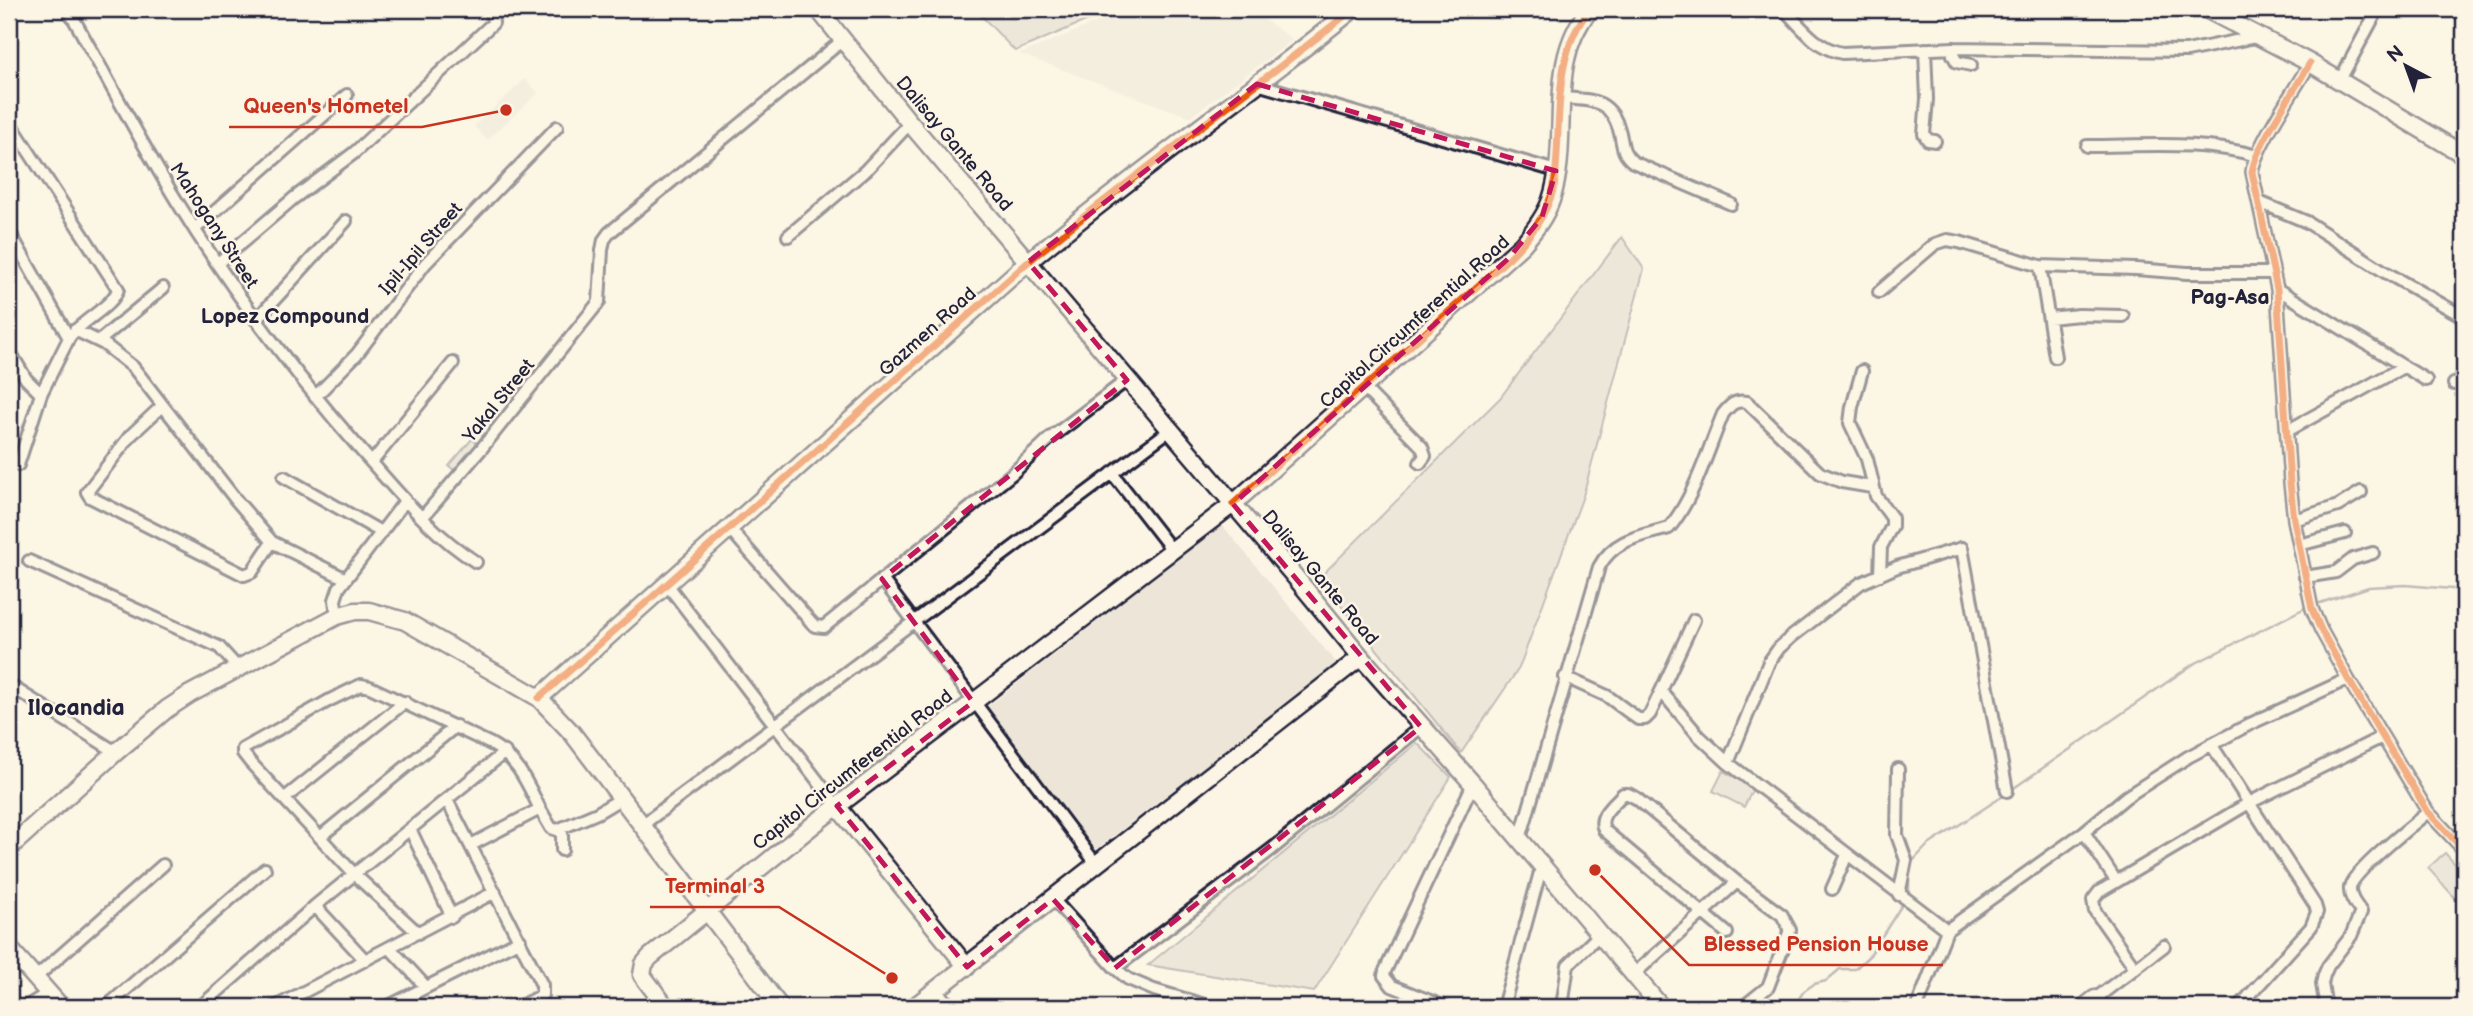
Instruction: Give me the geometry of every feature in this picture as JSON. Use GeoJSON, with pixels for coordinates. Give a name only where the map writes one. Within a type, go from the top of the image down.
{"type":"FeatureCollection","features":[{"type":"Feature","properties":{"kind":"main road","name":"Dalisay Gante Road"},"geometry":{"type":"LineString","coordinates":[[818,9],[910,123],[1127,380],[1661,1007]]}},
{"type":"Feature","properties":{"kind":"main road","name":"Gazmen Road"},"geometry":{"type":"LineString","coordinates":[[539,698],[1028,262],[1105,199],[1353,9]]}},
{"type":"Feature","properties":{"kind":"main road","name":"Capitol Circumferential Road"},"geometry":{"type":"LineString","coordinates":[[666,1007],[642,975],[644,964],[650,957],[837,806],[1233,504],[1522,245],[1550,202],[1556,171],[1565,60],[1569,45],[1590,9]]}},
{"type":"Feature","properties":{"kind":"main road"},"geometry":{"type":"LineString","coordinates":[[2206,9],[2310,63],[2464,155]]}},
{"type":"Feature","properties":{"kind":"main road"},"geometry":{"type":"LineString","coordinates":[[9,848],[167,709],[337,616],[355,611],[386,613],[405,621],[539,698],[561,720],[622,798],[780,1007]]}},
{"type":"Feature","properties":{"kind":"main road"},"geometry":{"type":"LineString","coordinates":[[914,1007],[1361,657]]}},
{"type":"Feature","properties":{"kind":"main road"},"geometry":{"type":"LineString","coordinates":[[837,806],[967,967]]}},
{"type":"Feature","properties":{"kind":"main road"},"geometry":{"type":"LineString","coordinates":[[9,948],[61,1007]]}},
{"type":"Feature","properties":{"kind":"street","name":"Mahogany Street"},"geometry":{"type":"LineString","coordinates":[[68,9],[158,170],[256,320],[315,397],[405,501],[448,543],[476,562]]}},
{"type":"Feature","properties":{"kind":"street"},"geometry":{"type":"LineString","coordinates":[[218,263],[280,210],[354,153],[493,23],[491,9]]}},
{"type":"Feature","properties":{"kind":"street"},"geometry":{"type":"LineString","coordinates":[[1784,9],[1812,40],[1830,51],[1854,53],[1954,48],[2187,51],[2260,36]]}},
{"type":"Feature","properties":{"kind":"street"},"geometry":{"type":"LineString","coordinates":[[2340,80],[2378,9]]}},
{"type":"Feature","properties":{"kind":"street","name":"Yakal Street"},"geometry":{"type":"LineString","coordinates":[[422,518],[599,302],[602,250],[609,233],[843,40]]}},
{"type":"Feature","properties":{"kind":"street"},"geometry":{"type":"LineString","coordinates":[[1954,48],[1954,59],[1971,65]]}},
{"type":"Feature","properties":{"kind":"street"},"geometry":{"type":"LineString","coordinates":[[1925,49],[1927,99],[1924,134],[1928,140],[1935,141]]}},
{"type":"Feature","properties":{"kind":"street"},"geometry":{"type":"LineString","coordinates":[[2310,63],[2257,156],[2252,172],[2277,289],[2294,520],[2305,577],[2312,609],[2321,630],[2382,737],[2428,812],[2463,846]]}},
{"type":"Feature","properties":{"kind":"street"},"geometry":{"type":"LineString","coordinates":[[1258,84],[1556,171]]}},
{"type":"Feature","properties":{"kind":"street"},"geometry":{"type":"LineString","coordinates":[[195,229],[347,95]]}},
{"type":"Feature","properties":{"kind":"street"},"geometry":{"type":"LineString","coordinates":[[1560,98],[1604,104],[1619,132],[1623,152],[1633,162],[1731,204]]}},
{"type":"Feature","properties":{"kind":"street"},"geometry":{"type":"LineString","coordinates":[[9,121],[118,289],[113,299],[72,334],[41,394],[18,465]]}},
{"type":"Feature","properties":{"kind":"street"},"geometry":{"type":"LineString","coordinates":[[788,236],[866,170],[910,123]]}},
{"type":"Feature","properties":{"kind":"street","name":"Ipil-Ipil Street"},"geometry":{"type":"LineString","coordinates":[[315,397],[362,347],[425,264],[557,127]]}},
{"type":"Feature","properties":{"kind":"street"},"geometry":{"type":"LineString","coordinates":[[2087,146],[2200,147],[2237,150],[2257,156]]}},
{"type":"Feature","properties":{"kind":"street"},"geometry":{"type":"LineString","coordinates":[[2259,202],[2307,222],[2385,272],[2464,317]]}},
{"type":"Feature","properties":{"kind":"street"},"geometry":{"type":"LineString","coordinates":[[256,320],[346,221]]}},
{"type":"Feature","properties":{"kind":"street"},"geometry":{"type":"LineString","coordinates":[[9,231],[72,334],[99,341],[133,367],[257,527],[272,542],[346,579]]}},
{"type":"Feature","properties":{"kind":"street"},"geometry":{"type":"LineString","coordinates":[[1879,292],[1935,244],[1947,240],[2040,266],[2187,273],[2272,273]]}},
{"type":"Feature","properties":{"kind":"street"},"geometry":{"type":"LineString","coordinates":[[2040,266],[2055,357]]}},
{"type":"Feature","properties":{"kind":"street"},"geometry":{"type":"LineString","coordinates":[[99,341],[163,288]]}},
{"type":"Feature","properties":{"kind":"street"},"geometry":{"type":"LineString","coordinates":[[2277,289],[2426,380]]}},
{"type":"Feature","properties":{"kind":"street"},"geometry":{"type":"LineString","coordinates":[[2049,318],[2079,315],[2123,316]]}},
{"type":"Feature","properties":{"kind":"street"},"geometry":{"type":"LineString","coordinates":[[9,350],[26,379],[41,394]]}},
{"type":"Feature","properties":{"kind":"street"},"geometry":{"type":"LineString","coordinates":[[372,462],[453,363]]}},
{"type":"Feature","properties":{"kind":"street"},"geometry":{"type":"LineString","coordinates":[[2287,431],[2403,367]]}},
{"type":"Feature","properties":{"kind":"street"},"geometry":{"type":"LineString","coordinates":[[1862,371],[1850,423],[1867,459],[1872,487],[1892,518],[1892,526],[1881,547],[1880,575]]}},
{"type":"Feature","properties":{"kind":"street"},"geometry":{"type":"LineString","coordinates":[[729,528],[815,626],[824,627],[1013,473],[1049,439],[1127,380]]}},
{"type":"Feature","properties":{"kind":"street"},"geometry":{"type":"LineString","coordinates":[[1364,388],[1422,447],[1425,456],[1420,463]]}},
{"type":"Feature","properties":{"kind":"street"},"geometry":{"type":"LineString","coordinates":[[1520,839],[1592,588],[1604,557],[1617,544],[1669,528],[1684,505],[1723,414],[1731,404],[1738,401],[1747,402],[1820,473],[1842,482],[1872,487]]}},
{"type":"Feature","properties":{"kind":"street"},"geometry":{"type":"LineString","coordinates":[[162,406],[135,430],[121,451],[91,484],[87,492],[90,497],[244,575],[252,572],[272,542]]}},
{"type":"Feature","properties":{"kind":"street"},"geometry":{"type":"LineString","coordinates":[[642,825],[1170,430]]}},
{"type":"Feature","properties":{"kind":"street"},"geometry":{"type":"LineString","coordinates":[[1112,473],[1172,550]]}},
{"type":"Feature","properties":{"kind":"street"},"geometry":{"type":"LineString","coordinates":[[284,477],[381,532]]}},
{"type":"Feature","properties":{"kind":"street"},"geometry":{"type":"LineString","coordinates":[[2294,520],[2338,506],[2361,492]]}},
{"type":"Feature","properties":{"kind":"street"},"geometry":{"type":"LineString","coordinates":[[337,616],[336,595],[405,501]]}},
{"type":"Feature","properties":{"kind":"street"},"geometry":{"type":"LineString","coordinates":[[2299,545],[2345,533]]}},
{"type":"Feature","properties":{"kind":"street"},"geometry":{"type":"LineString","coordinates":[[1728,763],[1769,662],[1779,648],[1861,583],[1897,567],[1962,548],[2007,791]]}},
{"type":"Feature","properties":{"kind":"street"},"geometry":{"type":"LineString","coordinates":[[2305,577],[2336,572],[2353,559],[2373,553]]}},
{"type":"Feature","properties":{"kind":"street"},"geometry":{"type":"LineString","coordinates":[[29,561],[219,647],[238,668]]}},
{"type":"Feature","properties":{"kind":"street"},"geometry":{"type":"LineString","coordinates":[[882,579],[1097,865]]}},
{"type":"Feature","properties":{"kind":"street"},"geometry":{"type":"LineString","coordinates":[[666,583],[837,806]]}},
{"type":"Feature","properties":{"kind":"street"},"geometry":{"type":"LineString","coordinates":[[1566,677],[1607,696],[1638,719],[1645,719],[1650,715],[1694,620]]}},
{"type":"Feature","properties":{"kind":"street"},"geometry":{"type":"LineString","coordinates":[[1917,1007],[1947,930],[2084,832],[2126,797],[2211,744],[2348,679]]}},
{"type":"Feature","properties":{"kind":"street"},"geometry":{"type":"LineString","coordinates":[[9,685],[116,752]]}},
{"type":"Feature","properties":{"kind":"street"},"geometry":{"type":"LineString","coordinates":[[418,933],[354,874],[245,757],[243,749],[246,746],[361,685],[405,702],[505,752],[519,768],[551,828],[562,828],[597,813],[622,798]]}},
{"type":"Feature","properties":{"kind":"street"},"geometry":{"type":"LineString","coordinates":[[1661,691],[1699,736],[1728,763],[1947,930]]}},
{"type":"Feature","properties":{"kind":"street"},"geometry":{"type":"LineString","coordinates":[[285,798],[405,702]]}},
{"type":"Feature","properties":{"kind":"street"},"geometry":{"type":"LineString","coordinates":[[320,837],[456,726]]}},
{"type":"Feature","properties":{"kind":"street"},"geometry":{"type":"LineString","coordinates":[[1115,968],[1272,849],[1421,727]]}},
{"type":"Feature","properties":{"kind":"street"},"geometry":{"type":"LineString","coordinates":[[2135,968],[2092,905],[2099,892],[2249,803],[2382,737]]}},
{"type":"Feature","properties":{"kind":"street"},"geometry":{"type":"LineString","coordinates":[[2211,744],[2315,905],[2316,912],[2311,927],[2239,1007]]}},
{"type":"Feature","properties":{"kind":"street"},"geometry":{"type":"LineString","coordinates":[[200,1007],[315,906],[505,752]]}},
{"type":"Feature","properties":{"kind":"street"},"geometry":{"type":"LineString","coordinates":[[1898,769],[1897,835],[1906,860],[1900,895]]}},
{"type":"Feature","properties":{"kind":"street"},"geometry":{"type":"LineString","coordinates":[[1445,1007],[1392,986],[1384,976],[1473,784]]}},
{"type":"Feature","properties":{"kind":"street"},"geometry":{"type":"LineString","coordinates":[[1727,933],[1604,830],[1602,818],[1623,794],[1636,798],[1737,882],[1782,915],[1790,930],[1768,987],[1743,1007]]}},
{"type":"Feature","properties":{"kind":"street"},"geometry":{"type":"LineString","coordinates":[[447,800],[543,990],[538,998],[519,1007]]}},
{"type":"Feature","properties":{"kind":"street"},"geometry":{"type":"LineString","coordinates":[[471,845],[540,809]]}},
{"type":"Feature","properties":{"kind":"street"},"geometry":{"type":"LineString","coordinates":[[2326,1007],[2322,984],[2324,975],[2351,936],[2361,912],[2350,894],[2350,884],[2369,863],[2428,812]]}},
{"type":"Feature","properties":{"kind":"street"},"geometry":{"type":"LineString","coordinates":[[562,828],[562,850]]}},
{"type":"Feature","properties":{"kind":"street"},"geometry":{"type":"LineString","coordinates":[[410,829],[452,916]]}},
{"type":"Feature","properties":{"kind":"street"},"geometry":{"type":"LineString","coordinates":[[2084,832],[2116,881]]}},
{"type":"Feature","properties":{"kind":"street"},"geometry":{"type":"LineString","coordinates":[[1832,889],[1847,855]]}},
{"type":"Feature","properties":{"kind":"street"},"geometry":{"type":"LineString","coordinates":[[35,978],[163,865]]}},
{"type":"Feature","properties":{"kind":"street"},"geometry":{"type":"LineString","coordinates":[[1503,1007],[1542,865]]}},
{"type":"Feature","properties":{"kind":"street"},"geometry":{"type":"LineString","coordinates":[[106,1007],[265,869]]}},
{"type":"Feature","properties":{"kind":"street"},"geometry":{"type":"LineString","coordinates":[[1634,974],[1737,882]]}},
{"type":"Feature","properties":{"kind":"street"},"geometry":{"type":"LineString","coordinates":[[275,1007],[495,892]]}},
{"type":"Feature","properties":{"kind":"street"},"geometry":{"type":"LineString","coordinates":[[1053,900],[1115,968],[1139,985],[1211,1007]]}},
{"type":"Feature","properties":{"kind":"street"},"geometry":{"type":"LineString","coordinates":[[315,906],[365,960]]}},
{"type":"Feature","properties":{"kind":"street"},"geometry":{"type":"LineString","coordinates":[[1562,1007],[1568,965],[1600,934]]}},
{"type":"Feature","properties":{"kind":"street"},"geometry":{"type":"LineString","coordinates":[[387,1007],[520,940]]}},
{"type":"Feature","properties":{"kind":"street"},"geometry":{"type":"LineString","coordinates":[[2094,1005],[2164,946]]}},
{"type":"Feature","properties":{"kind":"street"},"geometry":{"type":"LineString","coordinates":[[390,948],[426,987]]}},
{"type":"Feature","properties":{"kind":"street"},"geometry":{"type":"LineString","coordinates":[[936,990],[951,1007]]}},
{"type":"Feature","properties":{"kind":"street"},"geometry":{"type":"LineString","coordinates":[[26,1007],[48,993]]}},
{"type":"Feature","properties":{"kind":"highlighted area"},"geometry":{"type":"Polygon","coordinates":[[[1257,84],[1556,171],[1542,217],[1509,258],[1233,504],[1421,727],[1115,968],[1053,899],[967,967],[837,806],[973,702],[882,579],[1127,380],[1028,262],[1257,84]]]}},
{"type":"Feature","properties":{"kind":"shaded area"},"geometry":{"type":"Polygon","coordinates":[[[975,9],[1114,9],[1015,51],[975,9]]]}},
{"type":"Feature","properties":{"kind":"shaded area"},"geometry":{"type":"Polygon","coordinates":[[[1129,9],[1250,9],[1293,40],[1190,117],[1020,54],[1129,9]]]}},
{"type":"Feature","properties":{"kind":"shaded area"},"geometry":{"type":"Polygon","coordinates":[[[525,79],[538,93],[487,140],[474,126],[525,79]]]}},
{"type":"Feature","properties":{"kind":"shaded area"},"geometry":{"type":"Polygon","coordinates":[[[1622,237],[1644,269],[1583,496],[1519,668],[1461,753],[1319,578],[1500,398],[1622,237]]]}},
{"type":"Feature","properties":{"kind":"shaded area"},"geometry":{"type":"Polygon","coordinates":[[[472,439],[486,450],[463,478],[449,466],[472,439]]]}},
{"type":"Feature","properties":{"kind":"shaded area"},"geometry":{"type":"Polygon","coordinates":[[[1222,525],[1337,664],[1093,852],[983,710],[1222,525]]]}},
{"type":"Feature","properties":{"kind":"shaded area"},"geometry":{"type":"Polygon","coordinates":[[[1417,743],[1451,777],[1314,992],[1148,965],[1417,743]]]}},
{"type":"Feature","properties":{"kind":"shaded area"},"geometry":{"type":"Polygon","coordinates":[[[1723,771],[1754,787],[1744,807],[1713,791],[1723,771]]]}},
{"type":"Feature","properties":{"kind":"shaded area"},"geometry":{"type":"Polygon","coordinates":[[[2445,853],[2464,874],[2464,891],[2456,899],[2428,868],[2445,853]]]}},
{"type":"Feature","properties":{"kind":"waterway"},"geometry":{"type":"LineString","coordinates":[[2320,603],[2369,587],[2405,585],[2464,590]]}},
{"type":"Feature","properties":{"kind":"waterway"},"geometry":{"type":"LineString","coordinates":[[2011,790],[2192,665],[2305,608]]}},
{"type":"Feature","properties":{"kind":"waterway"},"geometry":{"type":"LineString","coordinates":[[1910,864],[1927,846],[2006,794]]}},
{"type":"Feature","properties":{"kind":"waterway"},"geometry":{"type":"LineString","coordinates":[[1909,870],[1909,895]]}},
{"type":"Feature","properties":{"kind":"waterway"},"geometry":{"type":"LineString","coordinates":[[1793,1007],[1804,991],[1814,984],[1826,981],[1840,969],[1855,969],[1870,955],[1905,900]]}},
{"type":"Feature","properties":{"kind":"cycle path"},"geometry":{"type":"LineString","coordinates":[[539,698],[1028,262],[1353,9]]}},
{"type":"Feature","properties":{"kind":"cycle path"},"geometry":{"type":"LineString","coordinates":[[1233,504],[1509,258],[1530,234],[1542,217],[1554,187],[1563,71],[1577,28],[1590,9]]}},
{"type":"Feature","properties":{"kind":"cycle path"},"geometry":{"type":"LineString","coordinates":[[2310,63],[2260,148],[2252,172],[2277,289],[2294,520],[2312,609],[2321,630],[2428,812],[2464,850]]}},
{"type":"Feature","properties":{"kind":"place","name":"Queen's Hometel"},"geometry":{"type":"Point","coordinates":[506,110]}},
{"type":"Feature","properties":{"kind":"place","name":"Blessed Pension House"},"geometry":{"type":"Point","coordinates":[1595,870]}},
{"type":"Feature","properties":{"kind":"place","name":"Terminal 3"},"geometry":{"type":"Point","coordinates":[892,978]}},
{"type":"Feature","properties":{"kind":"district","name":"Pag-Asa"},"geometry":{"type":"Point","coordinates":[2230,297]}},
{"type":"Feature","properties":{"kind":"district","name":"Lopez Compound"},"geometry":{"type":"Point","coordinates":[285,316]}},
{"type":"Feature","properties":{"kind":"district","name":"Ilocandia"},"geometry":{"type":"Point","coordinates":[76,707]}}]}
